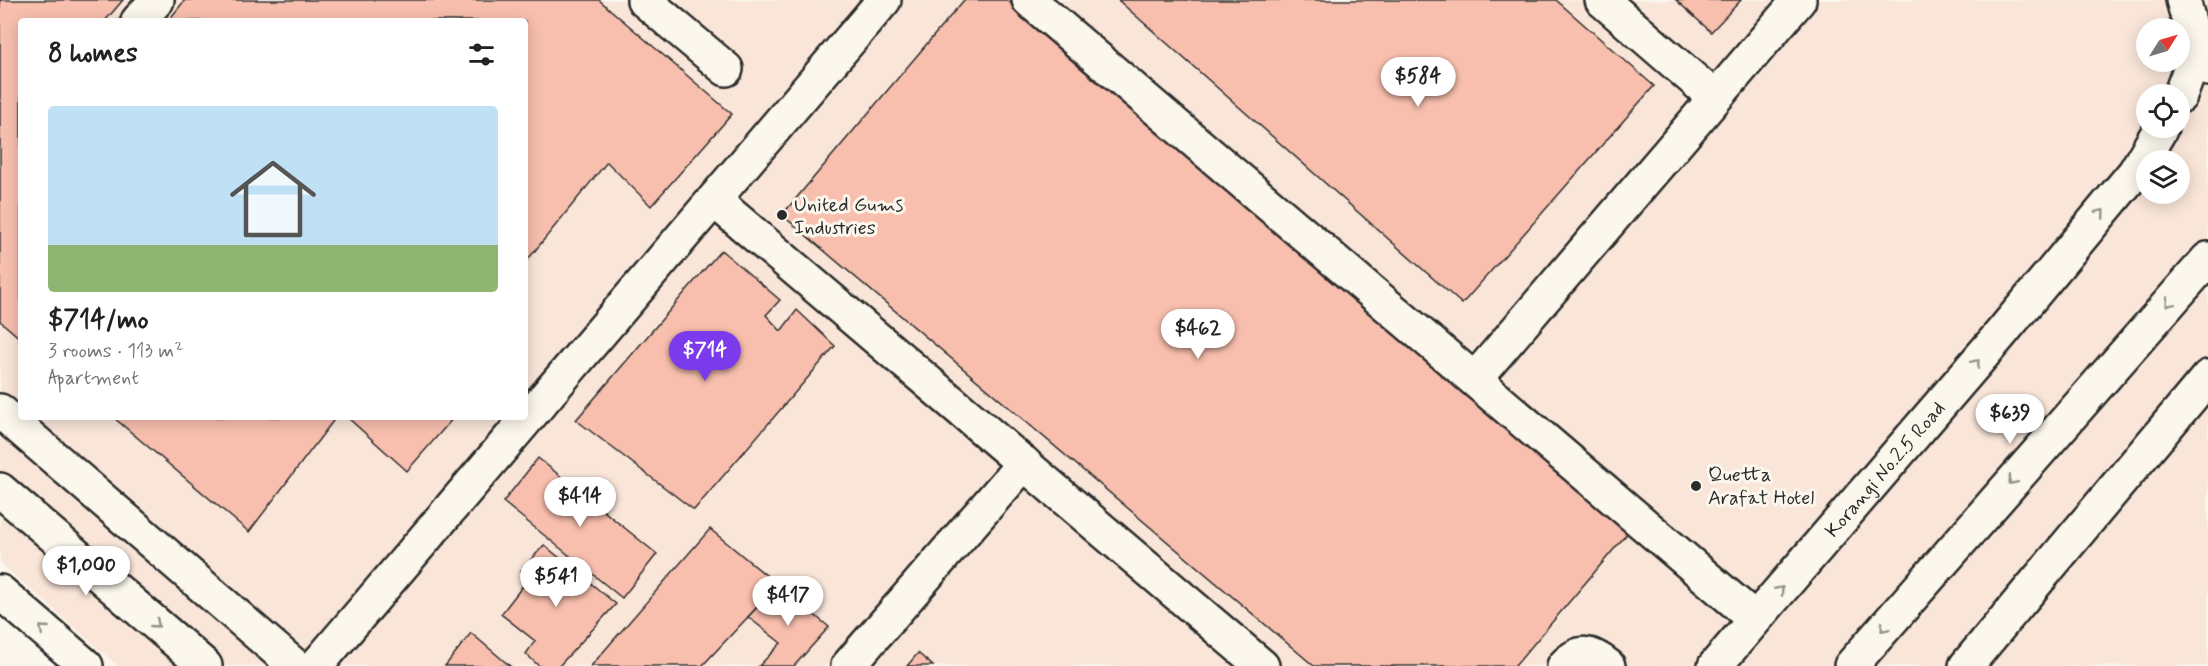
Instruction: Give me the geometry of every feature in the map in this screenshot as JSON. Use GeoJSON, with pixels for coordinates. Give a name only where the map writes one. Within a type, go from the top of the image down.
{"type":"FeatureCollection","features":[{"type":"Feature","properties":{"kind":"main road"},"geometry":{"type":"LineString","coordinates":[[141,18],[158,0]]}},
{"type":"Feature","properties":{"kind":"main road"},"geometry":{"type":"LineString","coordinates":[[644,0],[726,69]]}},
{"type":"Feature","properties":{"kind":"main road"},"geometry":{"type":"LineString","coordinates":[[528,418],[884,0]]}},
{"type":"Feature","properties":{"kind":"main road"},"geometry":{"type":"LineString","coordinates":[[1029,0],[1755,619]]}},
{"type":"Feature","properties":{"kind":"main road"},"geometry":{"type":"LineString","coordinates":[[1602,0],[1714,97]]}},
{"type":"Feature","properties":{"kind":"main road"},"geometry":{"type":"LineString","coordinates":[[1474,379],[1799,0]]}},
{"type":"Feature","properties":{"kind":"main road"},"geometry":{"type":"LineString","coordinates":[[2183,0],[2202,60],[2187,84]]}},
{"type":"Feature","properties":{"kind":"main road","name":"Korangi No.2.5 Road"},"geometry":{"type":"LineString","coordinates":[[1714,666],[1991,345],[2135,172],[2155,138]]}},
{"type":"Feature","properties":{"kind":"main road"},"geometry":{"type":"LineString","coordinates":[[714,200],[1262,666]]}},
{"type":"Feature","properties":{"kind":"main road"},"geometry":{"type":"LineString","coordinates":[[1851,666],[2208,259]]}},
{"type":"Feature","properties":{"kind":"main road"},"geometry":{"type":"LineString","coordinates":[[1966,666],[2208,377]]}},
{"type":"Feature","properties":{"kind":"main road"},"geometry":{"type":"LineString","coordinates":[[0,411],[295,666]]}},
{"type":"Feature","properties":{"kind":"main road"},"geometry":{"type":"LineString","coordinates":[[316,666],[526,420]]}},
{"type":"Feature","properties":{"kind":"main road"},"geometry":{"type":"LineString","coordinates":[[848,666],[1024,464]]}},
{"type":"Feature","properties":{"kind":"main road"},"geometry":{"type":"LineString","coordinates":[[0,490],[205,666]]}},
{"type":"Feature","properties":{"kind":"main road"},"geometry":{"type":"LineString","coordinates":[[0,592],[86,666]]}},
{"type":"Feature","properties":{"kind":"main road"},"geometry":{"type":"LineString","coordinates":[[1564,666],[1574,656],[1585,652],[1596,656],[1608,666]]}},
{"type":"Feature","properties":{"kind":"shaded area"},"geometry":{"type":"Polygon","coordinates":[[[0,0],[2208,0],[2208,666],[118,666],[0,563],[0,0]]]}},
{"type":"Feature","properties":{"kind":"building"},"geometry":{"type":"Polygon","coordinates":[[[0,0],[123,0],[108,18],[18,18],[18,336],[0,321],[0,0]]]}},
{"type":"Feature","properties":{"kind":"building"},"geometry":{"type":"Polygon","coordinates":[[[185,0],[599,0],[732,114],[651,206],[607,162],[528,259],[528,18],[170,18],[185,0]]]}},
{"type":"Feature","properties":{"kind":"building"},"geometry":{"type":"Polygon","coordinates":[[[964,0],[1007,0],[1631,529],[1515,666],[1314,666],[782,215],[964,0]]]}},
{"type":"Feature","properties":{"kind":"building"},"geometry":{"type":"Polygon","coordinates":[[[1118,0],[1556,0],[1654,86],[1462,304],[1118,0]]]}},
{"type":"Feature","properties":{"kind":"building"},"geometry":{"type":"Polygon","coordinates":[[[1676,0],[1741,0],[1711,32],[1676,0]]]}},
{"type":"Feature","properties":{"kind":"building"},"geometry":{"type":"Polygon","coordinates":[[[721,250],[780,300],[766,315],[781,331],[797,310],[835,346],[694,510],[576,420],[721,250]]]}},
{"type":"Feature","properties":{"kind":"building"},"geometry":{"type":"Polygon","coordinates":[[[117,420],[334,420],[249,532],[117,420]]]}},
{"type":"Feature","properties":{"kind":"building"},"geometry":{"type":"Polygon","coordinates":[[[350,420],[451,420],[407,471],[350,420]]]}},
{"type":"Feature","properties":{"kind":"building"},"geometry":{"type":"Polygon","coordinates":[[[538,458],[657,554],[622,598],[503,502],[538,458]]]}},
{"type":"Feature","properties":{"kind":"building"},"geometry":{"type":"Polygon","coordinates":[[[710,529],[778,585],[702,666],[591,666],[710,529]]]}},
{"type":"Feature","properties":{"kind":"building"},"geometry":{"type":"Polygon","coordinates":[[[544,545],[616,604],[559,666],[539,666],[526,654],[535,641],[501,614],[529,578],[521,571],[544,545]]]}},
{"type":"Feature","properties":{"kind":"building"},"geometry":{"type":"Polygon","coordinates":[[[778,585],[829,627],[794,666],[759,666],[781,643],[748,617],[778,585]]]}},
{"type":"Feature","properties":{"kind":"building"},"geometry":{"type":"Polygon","coordinates":[[[471,633],[510,666],[445,666],[471,633]]]}},
{"type":"Feature","properties":{"kind":"building"},"geometry":{"type":"Polygon","coordinates":[[[918,653],[933,666],[907,666],[918,653]]]}},
{"type":"Feature","properties":{"kind":"place","name":"United Gums Industries"},"geometry":{"type":"Point","coordinates":[782,215]}},
{"type":"Feature","properties":{"kind":"place","name":"Quetta Arafat Hotel"},"geometry":{"type":"Point","coordinates":[1696,486]}}]}
